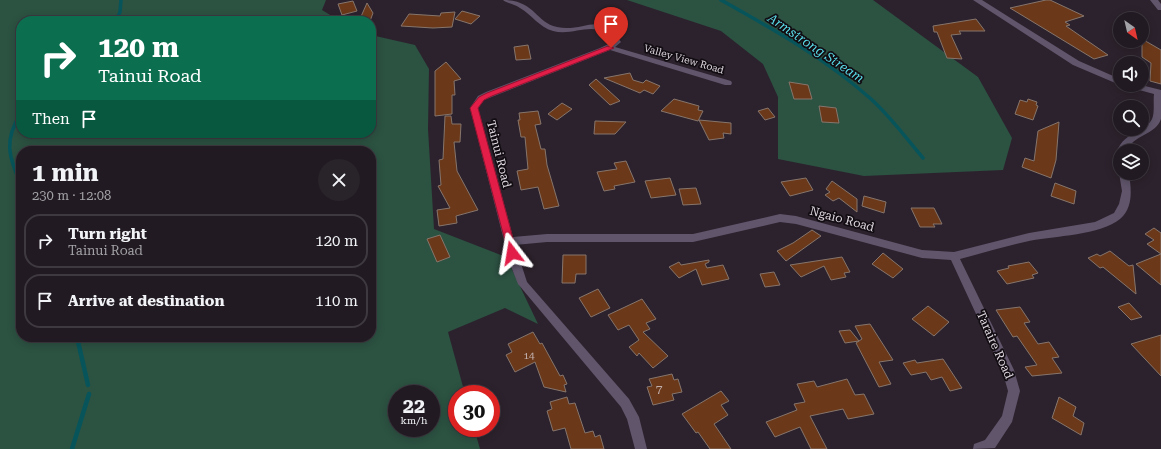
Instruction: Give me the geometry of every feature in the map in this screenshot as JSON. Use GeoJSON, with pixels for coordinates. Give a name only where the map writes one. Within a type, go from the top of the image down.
{"type":"FeatureCollection","features":[{"type":"Feature","properties":{"kind":"street"},"geometry":{"type":"LineString","coordinates":[[507,0],[517,3],[528,10],[536,19],[547,27],[559,30],[604,27],[612,32],[617,42],[611,48]]}},
{"type":"Feature","properties":{"kind":"street"},"geometry":{"type":"LineString","coordinates":[[977,0],[1076,64],[1113,79]]}},
{"type":"Feature","properties":{"kind":"street"},"geometry":{"type":"LineString","coordinates":[[1154,0],[1161,8]]}},
{"type":"Feature","properties":{"kind":"street","name":"Valley View Road"},"geometry":{"type":"LineString","coordinates":[[611,48],[728,82]]}},
{"type":"Feature","properties":{"kind":"street","name":"Tainui Road"},"geometry":{"type":"LineString","coordinates":[[611,48],[489,94],[481,98],[474,108],[515,264],[523,284],[625,403],[632,417],[640,449]]}},
{"type":"Feature","properties":{"kind":"street"},"geometry":{"type":"LineString","coordinates":[[1125,144],[1153,124],[1156,120],[1159,93],[1149,90]]}},
{"type":"Feature","properties":{"kind":"street","name":"Ngaio Road"},"geometry":{"type":"LineString","coordinates":[[510,241],[547,238],[694,238],[780,218],[796,220],[922,254],[954,256],[1008,241],[1096,226],[1117,216],[1124,206],[1127,191],[1125,180]]}},
{"type":"Feature","properties":{"kind":"street","name":"Taraire Road"},"geometry":{"type":"LineString","coordinates":[[954,256],[1008,370],[1014,391],[1008,418],[990,444],[979,449]]}},
{"type":"Feature","properties":{"kind":"green space"},"geometry":{"type":"Polygon","coordinates":[[[0,0],[326,0],[322,10],[332,16],[16,16],[16,138],[376,138],[376,36],[415,45],[429,69],[428,129],[434,229],[506,257],[538,324],[505,308],[448,332],[463,385],[448,385],[448,437],[477,437],[480,449],[0,449],[0,0]]]}},
{"type":"Feature","properties":{"kind":"green space"},"geometry":{"type":"Polygon","coordinates":[[[627,0],[873,0],[978,77],[1012,138],[1003,170],[864,176],[778,159],[778,97],[763,64],[721,31],[627,0]]]}},
{"type":"Feature","properties":{"kind":"building"},"geometry":{"type":"Polygon","coordinates":[[[1050,0],[1084,16],[1065,22],[1070,25],[1066,26],[1108,55],[1094,59],[1010,8],[1050,0]]]}},
{"type":"Feature","properties":{"kind":"building"},"geometry":{"type":"Polygon","coordinates":[[[353,1],[357,11],[342,15],[338,4],[353,1]]]}},
{"type":"Feature","properties":{"kind":"building"},"geometry":{"type":"Polygon","coordinates":[[[367,3],[373,13],[372,16],[361,16],[367,3]]]}},
{"type":"Feature","properties":{"kind":"building"},"geometry":{"type":"Polygon","coordinates":[[[462,11],[480,16],[471,24],[455,19],[462,11]]]}},
{"type":"Feature","properties":{"kind":"building"},"geometry":{"type":"Polygon","coordinates":[[[455,12],[452,27],[433,28],[401,26],[409,14],[440,16],[441,13],[455,12]]]}},
{"type":"Feature","properties":{"kind":"building"},"geometry":{"type":"Polygon","coordinates":[[[976,19],[985,31],[959,31],[961,34],[951,35],[962,59],[947,58],[937,32],[934,32],[933,26],[976,19]]]}},
{"type":"Feature","properties":{"kind":"building"},"geometry":{"type":"Polygon","coordinates":[[[1149,43],[1161,50],[1161,84],[1150,81],[1151,63],[1149,62],[1149,56],[1142,56],[1142,48],[1149,48],[1149,43]]]}},
{"type":"Feature","properties":{"kind":"building"},"geometry":{"type":"Polygon","coordinates":[[[528,45],[531,59],[516,60],[514,47],[528,45]]]}},
{"type":"Feature","properties":{"kind":"building"},"geometry":{"type":"Polygon","coordinates":[[[446,62],[461,79],[454,81],[455,95],[452,95],[452,114],[435,116],[435,71],[446,62]]]}},
{"type":"Feature","properties":{"kind":"building"},"geometry":{"type":"Polygon","coordinates":[[[630,73],[633,80],[643,83],[646,80],[660,86],[653,94],[644,90],[640,93],[604,78],[630,73]]]}},
{"type":"Feature","properties":{"kind":"building"},"geometry":{"type":"Polygon","coordinates":[[[596,79],[620,101],[610,105],[589,85],[596,79]]]}},
{"type":"Feature","properties":{"kind":"building"},"geometry":{"type":"Polygon","coordinates":[[[789,82],[808,85],[812,99],[794,99],[789,82]]]}},
{"type":"Feature","properties":{"kind":"building"},"geometry":{"type":"Polygon","coordinates":[[[674,99],[699,106],[698,110],[703,111],[698,121],[661,111],[674,99]]]}},
{"type":"Feature","properties":{"kind":"building"},"geometry":{"type":"Polygon","coordinates":[[[1028,99],[1037,102],[1036,105],[1038,106],[1033,120],[1015,114],[1020,100],[1027,102],[1028,99]]]}},
{"type":"Feature","properties":{"kind":"building"},"geometry":{"type":"Polygon","coordinates":[[[562,103],[572,109],[557,120],[548,114],[562,103]]]}},
{"type":"Feature","properties":{"kind":"building"},"geometry":{"type":"Polygon","coordinates":[[[819,106],[836,108],[839,123],[822,122],[819,106]]]}},
{"type":"Feature","properties":{"kind":"building"},"geometry":{"type":"Polygon","coordinates":[[[768,108],[775,117],[765,120],[758,111],[768,108]]]}},
{"type":"Feature","properties":{"kind":"building"},"geometry":{"type":"Polygon","coordinates":[[[538,111],[541,124],[535,125],[541,149],[545,149],[547,165],[559,206],[544,209],[538,187],[521,190],[517,171],[528,169],[525,137],[521,137],[518,120],[520,120],[519,113],[538,111]]]}},
{"type":"Feature","properties":{"kind":"building"},"geometry":{"type":"Polygon","coordinates":[[[445,116],[451,116],[452,124],[461,124],[460,142],[454,142],[457,171],[478,210],[456,216],[457,223],[439,226],[437,210],[450,208],[438,186],[441,185],[439,160],[443,159],[445,116]]]}},
{"type":"Feature","properties":{"kind":"building"},"geometry":{"type":"Polygon","coordinates":[[[699,120],[731,123],[731,134],[723,133],[724,138],[709,140],[699,120]]]}},
{"type":"Feature","properties":{"kind":"building"},"geometry":{"type":"Polygon","coordinates":[[[595,121],[626,122],[615,134],[594,134],[595,121]]]}},
{"type":"Feature","properties":{"kind":"building"},"geometry":{"type":"Polygon","coordinates":[[[1059,122],[1056,160],[1051,178],[1022,167],[1025,158],[1034,161],[1038,131],[1059,122]]]}},
{"type":"Feature","properties":{"kind":"building"},"geometry":{"type":"Polygon","coordinates":[[[626,161],[635,182],[614,186],[615,189],[604,191],[597,172],[617,169],[614,163],[626,161]]]}},
{"type":"Feature","properties":{"kind":"building"},"geometry":{"type":"Polygon","coordinates":[[[670,178],[676,195],[651,198],[645,181],[670,178]]]}},
{"type":"Feature","properties":{"kind":"building"},"geometry":{"type":"Polygon","coordinates":[[[806,178],[813,190],[790,196],[781,182],[806,178]]]}},
{"type":"Feature","properties":{"kind":"building"},"geometry":{"type":"Polygon","coordinates":[[[832,181],[857,199],[857,212],[839,198],[833,201],[825,195],[830,192],[826,189],[832,181]]]}},
{"type":"Feature","properties":{"kind":"building"},"geometry":{"type":"Polygon","coordinates":[[[1055,183],[1076,191],[1074,204],[1051,196],[1055,183]]]}},
{"type":"Feature","properties":{"kind":"building"},"geometry":{"type":"Polygon","coordinates":[[[696,188],[701,204],[683,205],[679,189],[696,188]]]}},
{"type":"Feature","properties":{"kind":"building"},"geometry":{"type":"Polygon","coordinates":[[[864,196],[886,202],[884,213],[862,206],[864,196]]]}},
{"type":"Feature","properties":{"kind":"building"},"geometry":{"type":"Polygon","coordinates":[[[911,208],[934,208],[942,224],[933,224],[935,227],[920,227],[911,208]]]}},
{"type":"Feature","properties":{"kind":"building"},"geometry":{"type":"Polygon","coordinates":[[[1154,228],[1161,233],[1161,254],[1147,244],[1154,240],[1145,234],[1154,228]]]}},
{"type":"Feature","properties":{"kind":"building"},"geometry":{"type":"Polygon","coordinates":[[[812,230],[821,236],[786,261],[777,251],[793,243],[812,230]]]}},
{"type":"Feature","properties":{"kind":"building"},"geometry":{"type":"Polygon","coordinates":[[[440,235],[450,257],[437,262],[427,239],[440,235]]]}},
{"type":"Feature","properties":{"kind":"building"},"geometry":{"type":"Polygon","coordinates":[[[1110,251],[1129,266],[1133,265],[1136,294],[1103,267],[1100,268],[1088,258],[1097,254],[1100,256],[1110,251]]]}},
{"type":"Feature","properties":{"kind":"building"},"geometry":{"type":"Polygon","coordinates":[[[883,253],[903,269],[893,278],[872,264],[883,253]]]}},
{"type":"Feature","properties":{"kind":"building"},"geometry":{"type":"Polygon","coordinates":[[[1161,254],[1161,285],[1136,264],[1161,254]]]}},
{"type":"Feature","properties":{"kind":"building"},"geometry":{"type":"Polygon","coordinates":[[[563,255],[586,255],[586,274],[576,274],[575,283],[562,283],[563,255]]]}},
{"type":"Feature","properties":{"kind":"building"},"geometry":{"type":"Polygon","coordinates":[[[842,257],[850,272],[844,273],[846,277],[831,280],[824,266],[801,277],[790,265],[842,257]]]}},
{"type":"Feature","properties":{"kind":"building"},"geometry":{"type":"Polygon","coordinates":[[[709,260],[709,262],[705,264],[707,268],[723,265],[729,279],[702,285],[696,269],[679,278],[669,267],[679,262],[681,265],[709,260]]]}},
{"type":"Feature","properties":{"kind":"building"},"geometry":{"type":"Polygon","coordinates":[[[1029,262],[1038,273],[1032,275],[1034,278],[1007,284],[997,271],[1009,268],[1008,266],[1029,262]]]}},
{"type":"Feature","properties":{"kind":"building"},"geometry":{"type":"Polygon","coordinates":[[[774,272],[780,285],[765,287],[760,274],[774,272]]]}},
{"type":"Feature","properties":{"kind":"building"},"geometry":{"type":"Polygon","coordinates":[[[598,289],[610,308],[591,317],[579,298],[598,289]]]}},
{"type":"Feature","properties":{"kind":"building"},"geometry":{"type":"Polygon","coordinates":[[[642,299],[656,319],[646,323],[650,329],[643,332],[668,356],[653,368],[639,353],[637,356],[629,347],[639,340],[629,325],[618,330],[608,315],[642,299]]]}},
{"type":"Feature","properties":{"kind":"building"},"geometry":{"type":"Polygon","coordinates":[[[1129,303],[1142,317],[1131,320],[1118,307],[1129,303]]]}},
{"type":"Feature","properties":{"kind":"building"},"geometry":{"type":"Polygon","coordinates":[[[928,306],[949,322],[934,336],[912,319],[928,306]]]}},
{"type":"Feature","properties":{"kind":"building"},"geometry":{"type":"Polygon","coordinates":[[[1020,307],[1030,322],[1024,323],[1038,344],[1049,342],[1059,357],[1052,358],[1062,373],[1032,376],[1025,367],[1037,365],[1017,336],[1013,337],[996,310],[1020,307]]]}},
{"type":"Feature","properties":{"kind":"building"},"geometry":{"type":"Polygon","coordinates":[[[870,324],[893,360],[879,362],[891,384],[879,387],[856,343],[862,339],[855,326],[870,324]]]}},
{"type":"Feature","properties":{"kind":"building"},"geometry":{"type":"Polygon","coordinates":[[[850,330],[859,341],[845,343],[839,331],[850,330]]]}},
{"type":"Feature","properties":{"kind":"building"},"geometry":{"type":"Polygon","coordinates":[[[533,332],[540,344],[542,343],[560,376],[563,375],[567,384],[564,385],[566,392],[544,387],[535,362],[515,372],[506,355],[512,352],[508,344],[533,332]]]}},
{"type":"Feature","properties":{"kind":"building"},"geometry":{"type":"Polygon","coordinates":[[[1161,335],[1161,376],[1131,344],[1161,335]]]}},
{"type":"Feature","properties":{"kind":"building"},"geometry":{"type":"Polygon","coordinates":[[[943,359],[962,388],[950,391],[942,377],[931,380],[926,372],[911,375],[903,363],[915,360],[917,363],[943,359]]]}},
{"type":"Feature","properties":{"kind":"building"},"geometry":{"type":"Polygon","coordinates":[[[672,374],[674,380],[678,379],[682,392],[672,394],[674,400],[653,405],[647,387],[652,386],[649,379],[672,374]]]}},
{"type":"Feature","properties":{"kind":"building"},"geometry":{"type":"Polygon","coordinates":[[[847,379],[855,395],[864,394],[874,414],[848,419],[843,409],[810,416],[827,449],[811,449],[800,427],[775,437],[766,422],[797,410],[794,404],[805,402],[797,384],[814,381],[817,387],[847,379]]]}},
{"type":"Feature","properties":{"kind":"building"},"geometry":{"type":"Polygon","coordinates":[[[721,391],[729,401],[721,405],[728,415],[714,424],[731,449],[710,449],[698,432],[696,433],[682,414],[721,391]]]}},
{"type":"Feature","properties":{"kind":"building"},"geometry":{"type":"Polygon","coordinates":[[[567,397],[569,404],[575,403],[585,433],[593,431],[595,437],[600,435],[604,449],[571,449],[565,428],[553,431],[547,411],[552,409],[550,402],[567,397]]]}},
{"type":"Feature","properties":{"kind":"building"},"geometry":{"type":"Polygon","coordinates":[[[1059,397],[1076,407],[1073,416],[1084,423],[1081,435],[1052,418],[1059,397]]]}},
{"type":"Feature","properties":{"kind":"waterway"},"geometry":{"type":"LineString","coordinates":[[118,16],[121,0]]}},
{"type":"Feature","properties":{"kind":"waterway","name":"Armstrong Stream"},"geometry":{"type":"LineString","coordinates":[[721,0],[799,45],[854,84],[885,113],[923,158]]}},
{"type":"Feature","properties":{"kind":"waterway"},"geometry":{"type":"LineString","coordinates":[[16,121],[10,140],[11,157],[16,172]]}},
{"type":"Feature","properties":{"kind":"waterway"},"geometry":{"type":"LineString","coordinates":[[78,342],[88,385]]}},
{"type":"Feature","properties":{"kind":"waterway"},"geometry":{"type":"LineString","coordinates":[[72,449],[89,394]]}},
{"type":"Feature","properties":{"kind":"route"},"geometry":{"type":"LineString","coordinates":[[512,253],[474,108],[481,98],[489,94],[515,86],[589,55],[611,48]]}}]}
